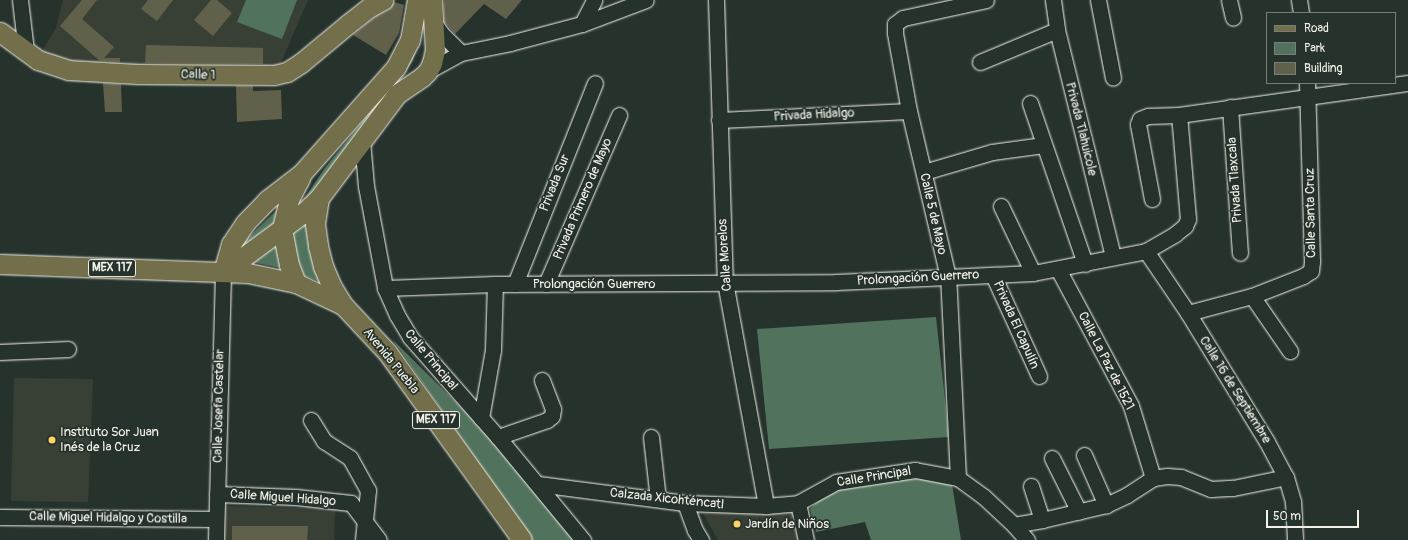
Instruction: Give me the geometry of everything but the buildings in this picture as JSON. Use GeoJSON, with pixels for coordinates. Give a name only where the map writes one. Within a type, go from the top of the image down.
{"type":"FeatureCollection","features":[{"type":"Feature","properties":{"kind":"main road","name":"Calle 1"},"geometry":{"type":"LineString","coordinates":[[0,32],[38,60],[68,70],[86,72],[274,75],[287,72],[301,63],[370,7],[383,0]]}},
{"type":"Feature","properties":{"kind":"main road"},"geometry":{"type":"LineString","coordinates":[[223,272],[231,244],[244,223],[259,208],[302,173],[396,66],[427,5]]}},
{"type":"Feature","properties":{"kind":"main road"},"geometry":{"type":"LineString","coordinates":[[223,272],[282,228],[318,198],[397,94],[421,77],[432,63],[435,50],[427,5]]}},
{"type":"Feature","properties":{"kind":"main road"},"geometry":{"type":"LineString","coordinates":[[396,66],[401,73],[421,77]]}},
{"type":"Feature","properties":{"kind":"main road"},"geometry":{"type":"LineString","coordinates":[[296,283],[289,265],[282,228],[289,199],[302,173]]}},
{"type":"Feature","properties":{"kind":"main road"},"geometry":{"type":"LineString","coordinates":[[318,198],[315,224],[318,246],[326,273],[343,305]]}},
{"type":"Feature","properties":{"kind":"main road","name":"MEX 117"},"geometry":{"type":"LineString","coordinates":[[0,264],[248,273],[296,283]]}},
{"type":"Feature","properties":{"kind":"main road","name":"Avenida Puebla"},"geometry":{"type":"LineString","coordinates":[[296,283],[343,305],[387,352],[522,540]]}},
{"type":"Feature","properties":{"kind":"street"},"geometry":{"type":"LineString","coordinates":[[20,0],[26,51]]}},
{"type":"Feature","properties":{"kind":"street"},"geometry":{"type":"LineString","coordinates":[[582,24],[594,0]]}},
{"type":"Feature","properties":{"kind":"street"},"geometry":{"type":"LineString","coordinates":[[421,77],[461,53],[510,43],[582,24],[646,0]]}},
{"type":"Feature","properties":{"kind":"street","name":"Calle Morelos"},"geometry":{"type":"LineString","coordinates":[[716,0],[725,282],[766,506]]}},
{"type":"Feature","properties":{"kind":"street","name":"Calle 5 de Mayo"},"geometry":{"type":"LineString","coordinates":[[958,478],[948,277],[924,172],[908,111],[895,33],[895,24],[903,18],[986,0]]}},
{"type":"Feature","properties":{"kind":"street","name":"Privada Tlahuicole"},"geometry":{"type":"LineString","coordinates":[[1053,0],[1057,30],[1113,257]]}},
{"type":"Feature","properties":{"kind":"street"},"geometry":{"type":"LineString","coordinates":[[1098,0],[1113,78]]}},
{"type":"Feature","properties":{"kind":"street"},"geometry":{"type":"LineString","coordinates":[[1229,0],[1233,18]]}},
{"type":"Feature","properties":{"kind":"street"},"geometry":{"type":"LineString","coordinates":[[1299,0],[1300,12]]}},
{"type":"Feature","properties":{"kind":"street"},"geometry":{"type":"LineString","coordinates":[[427,5],[441,33],[461,53]]}},
{"type":"Feature","properties":{"kind":"street"},"geometry":{"type":"LineString","coordinates":[[980,62],[1057,30]]}},
{"type":"Feature","properties":{"kind":"street","name":"Privada Sur"},"geometry":{"type":"LineString","coordinates":[[515,284],[595,82]]}},
{"type":"Feature","properties":{"kind":"street"},"geometry":{"type":"LineString","coordinates":[[1396,84],[1408,83]]}},
{"type":"Feature","properties":{"kind":"street"},"geometry":{"type":"LineString","coordinates":[[1152,199],[1138,124],[1140,119],[1148,116],[1179,115],[1230,107],[1308,89],[1391,84]]}},
{"type":"Feature","properties":{"kind":"street","name":"Calle Santa Cruz"},"geometry":{"type":"LineString","coordinates":[[1188,313],[1252,296],[1303,276],[1311,271],[1308,89]]}},
{"type":"Feature","properties":{"kind":"street"},"geometry":{"type":"LineString","coordinates":[[1030,104],[1086,264]]}},
{"type":"Feature","properties":{"kind":"street","name":"Privada Tlaxcala"},"geometry":{"type":"LineString","coordinates":[[1230,107],[1240,253]]}},
{"type":"Feature","properties":{"kind":"street","name":"Privada Hidalgo"},"geometry":{"type":"LineString","coordinates":[[719,120],[908,111]]}},
{"type":"Feature","properties":{"kind":"street","name":"Privada Primero de Mayo"},"geometry":{"type":"LineString","coordinates":[[546,284],[619,115]]}},
{"type":"Feature","properties":{"kind":"street","name":"Prolongación Guerrero"},"geometry":{"type":"LineString","coordinates":[[385,288],[495,284],[836,282],[993,275],[1033,273],[1086,264],[1146,251],[1175,234],[1185,226],[1188,219],[1179,115]]}},
{"type":"Feature","properties":{"kind":"street","name":"Calle Principal"},"geometry":{"type":"LineString","coordinates":[[362,141],[366,186],[385,288],[397,315],[410,337],[498,437],[583,540]]}},
{"type":"Feature","properties":{"kind":"street"},"geometry":{"type":"LineString","coordinates":[[924,172],[992,152],[1044,145]]}},
{"type":"Feature","properties":{"kind":"street"},"geometry":{"type":"LineString","coordinates":[[1001,206],[1033,273]]}},
{"type":"Feature","properties":{"kind":"street","name":"Calle 16 de Septiembre"},"geometry":{"type":"LineString","coordinates":[[1146,251],[1188,313],[1267,442],[1286,477],[1293,501],[1295,540]]}},
{"type":"Feature","properties":{"kind":"street","name":"Calle La Paz de 1521"},"geometry":{"type":"LineString","coordinates":[[1058,269],[1131,406],[1153,478]]}},
{"type":"Feature","properties":{"kind":"street","name":"Calle Josefa Castelar"},"geometry":{"type":"LineString","coordinates":[[216,540],[223,272]]}},
{"type":"Feature","properties":{"kind":"street","name":"Privada El Capulín"},"geometry":{"type":"LineString","coordinates":[[993,275],[1039,376]]}},
{"type":"Feature","properties":{"kind":"street"},"geometry":{"type":"LineString","coordinates":[[481,418],[493,350],[495,284]]}},
{"type":"Feature","properties":{"kind":"street"},"geometry":{"type":"LineString","coordinates":[[1252,296],[1290,351]]}},
{"type":"Feature","properties":{"kind":"street"},"geometry":{"type":"LineString","coordinates":[[0,352],[68,349]]}},
{"type":"Feature","properties":{"kind":"street"},"geometry":{"type":"LineString","coordinates":[[498,437],[547,420],[552,416],[553,409],[542,380]]}},
{"type":"Feature","properties":{"kind":"street"},"geometry":{"type":"LineString","coordinates":[[311,420],[324,441],[350,458],[368,490],[363,540]]}},
{"type":"Feature","properties":{"kind":"street"},"geometry":{"type":"LineString","coordinates":[[651,437],[658,499]]}},
{"type":"Feature","properties":{"kind":"street"},"geometry":{"type":"LineString","coordinates":[[1084,455],[1106,505]]}},
{"type":"Feature","properties":{"kind":"street"},"geometry":{"type":"LineString","coordinates":[[1052,458],[1079,512]]}},
{"type":"Feature","properties":{"kind":"street","name":"Calle Principal"},"geometry":{"type":"LineString","coordinates":[[798,503],[836,482],[916,470],[958,478],[984,497],[1014,525],[1027,540]]}},
{"type":"Feature","properties":{"kind":"street"},"geometry":{"type":"LineString","coordinates":[[1014,525],[1106,505],[1127,495],[1153,478],[1167,476],[1181,477],[1211,489],[1233,488],[1286,477]]}},
{"type":"Feature","properties":{"kind":"street","name":"Calzada Xicohténcatl"},"geometry":{"type":"LineString","coordinates":[[538,484],[685,503],[766,506],[798,503]]}},
{"type":"Feature","properties":{"kind":"street"},"geometry":{"type":"LineString","coordinates":[[1031,486],[1042,520]]}},
{"type":"Feature","properties":{"kind":"street","name":"Calle Miguel Hidalgo"},"geometry":{"type":"LineString","coordinates":[[217,494],[296,497],[351,503],[364,521]]}},
{"type":"Feature","properties":{"kind":"street"},"geometry":{"type":"LineString","coordinates":[[685,503],[695,530],[701,540]]}},
{"type":"Feature","properties":{"kind":"street"},"geometry":{"type":"LineString","coordinates":[[798,503],[806,540]]}},
{"type":"Feature","properties":{"kind":"street","name":"Calle Miguel Hidalgo y Costilla"},"geometry":{"type":"LineString","coordinates":[[0,517],[216,519]]}},
{"type":"Feature","properties":{"kind":"street"},"geometry":{"type":"LineString","coordinates":[[364,521],[379,540]]}},
{"type":"Feature","properties":{"kind":"shaded area"},"geometry":{"type":"Polygon","coordinates":[[[63,0],[308,0],[279,67],[82,66],[41,53],[56,28],[63,0]]]}},
{"type":"Feature","properties":{"kind":"shaded area","name":"Instituto Sor Juan Inés de la Cruz"},"geometry":{"type":"Polygon","coordinates":[[[14,378],[93,379],[88,502],[11,501],[14,378]]]}},
{"type":"Feature","properties":{"kind":"shaded area"},"geometry":{"type":"Polygon","coordinates":[[[222,506],[335,509],[334,540],[222,540],[222,506]]]}},
{"type":"Feature","properties":{"kind":"shaded area","name":"Jardín de Niños"},"geometry":{"type":"Polygon","coordinates":[[[699,506],[795,509],[802,540],[718,540],[699,506]]]}},
{"type":"Feature","properties":{"kind":"green space"},"geometry":{"type":"Polygon","coordinates":[[[246,0],[297,0],[282,39],[237,22],[246,0]]]}},
{"type":"Feature","properties":{"kind":"green space"},"geometry":{"type":"Polygon","coordinates":[[[417,47],[413,60],[399,81],[329,173],[296,211],[324,169],[397,79],[417,47]]]}},
{"type":"Feature","properties":{"kind":"green space"},"geometry":{"type":"Polygon","coordinates":[[[279,208],[277,224],[239,252],[235,250],[279,208]]]}},
{"type":"Feature","properties":{"kind":"green space"},"geometry":{"type":"Polygon","coordinates":[[[307,221],[307,235],[310,249],[321,282],[303,275],[298,268],[290,233],[307,221]]]}},
{"type":"Feature","properties":{"kind":"green space"},"geometry":{"type":"Polygon","coordinates":[[[276,242],[286,269],[251,262],[276,242]]]}},
{"type":"Feature","properties":{"kind":"green space"},"geometry":{"type":"Polygon","coordinates":[[[936,317],[949,437],[769,449],[757,329],[936,317]]]}},
{"type":"Feature","properties":{"kind":"green space"},"geometry":{"type":"Polygon","coordinates":[[[393,340],[483,429],[575,540],[532,540],[393,340]]]}},
{"type":"Feature","properties":{"kind":"green space"},"geometry":{"type":"Polygon","coordinates":[[[907,478],[951,478],[961,540],[871,540],[865,522],[816,532],[810,509],[831,489],[907,478]]]}},
{"type":"Feature","properties":{"kind":"place","name":"Instituto Sor Juan Inés de la Cruz"},"geometry":{"type":"Point","coordinates":[52,440]}},
{"type":"Feature","properties":{"kind":"place","name":"Jardín de Niños"},"geometry":{"type":"Point","coordinates":[737,524]}}]}
